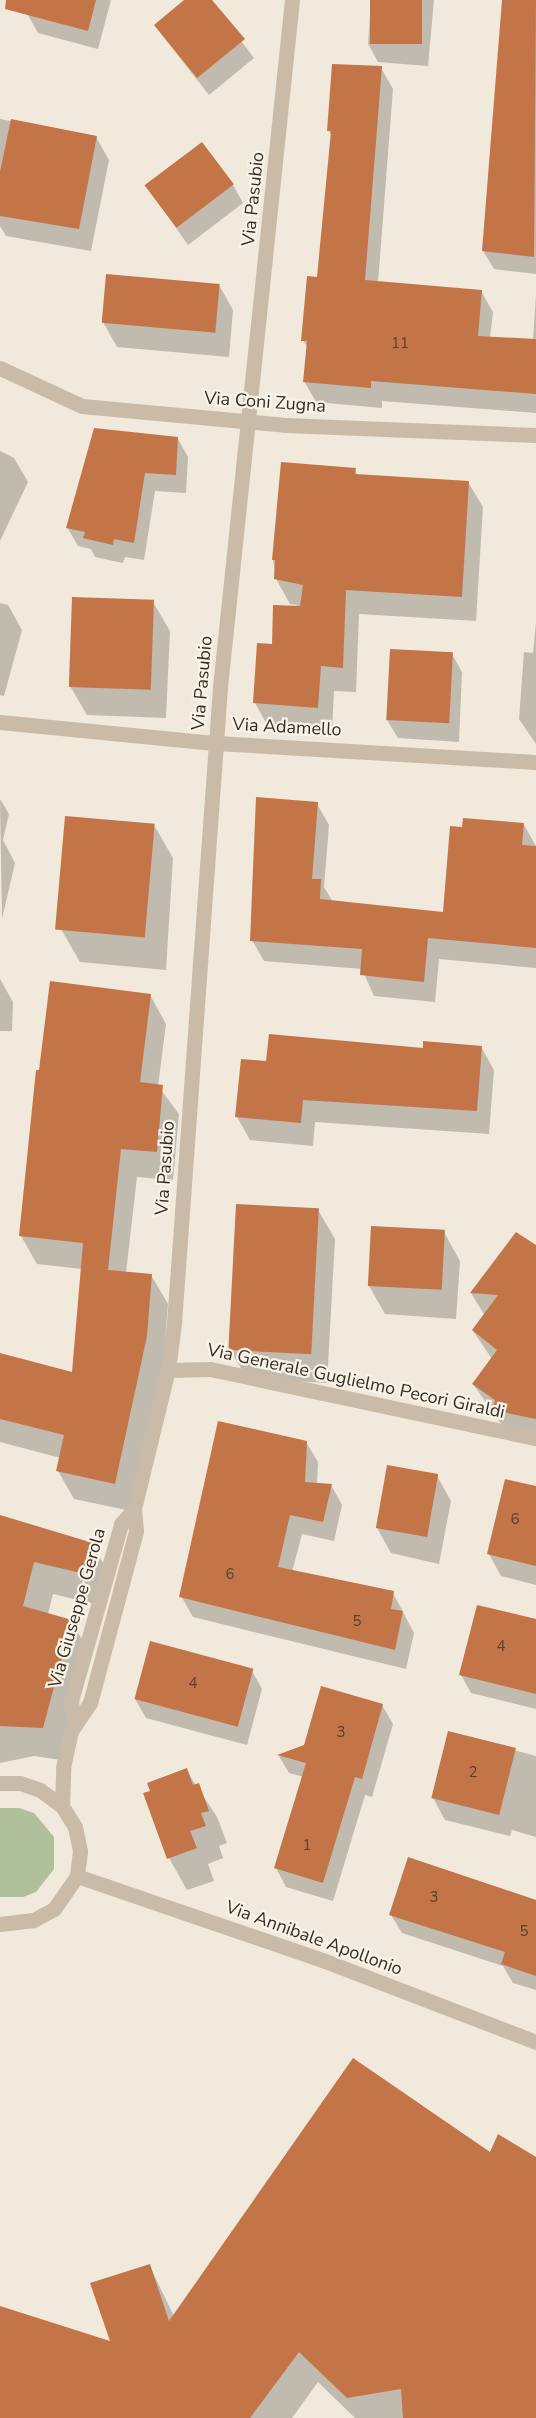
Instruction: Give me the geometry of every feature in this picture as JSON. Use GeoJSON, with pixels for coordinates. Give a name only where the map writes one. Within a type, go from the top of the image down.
{"type":"FeatureCollection","features":[{"type":"Feature","properties":{"kind":"street","name":"Via Pasubio"},"geometry":{"type":"LineString","coordinates":[[168,1370],[216,743],[292,0]]}},
{"type":"Feature","properties":{"kind":"street","name":"Via Coni Zugna"},"geometry":{"type":"LineString","coordinates":[[0,368],[82,406],[249,422],[536,435]]}},
{"type":"Feature","properties":{"kind":"street","name":"Via Adamello"},"geometry":{"type":"LineString","coordinates":[[0,723],[216,743],[536,762]]}},
{"type":"Feature","properties":{"kind":"street","name":"Via Generale Guglielmo Pecori Giraldi"},"geometry":{"type":"LineString","coordinates":[[168,1370],[210,1369],[536,1438]]}},
{"type":"Feature","properties":{"kind":"street","name":"Via Giuseppe Gerola"},"geometry":{"type":"LineString","coordinates":[[62,1806],[63,1768],[74,1721],[90,1703],[136,1531],[134,1509],[168,1370]]}},
{"type":"Feature","properties":{"kind":"street"},"geometry":{"type":"LineString","coordinates":[[0,1783],[20,1783],[40,1790],[62,1806],[75,1827],[80,1851],[77,1876],[68,1894],[54,1909],[33,1920],[0,1924]]}},
{"type":"Feature","properties":{"kind":"street","name":"Via Annibale Apollonio"},"geometry":{"type":"LineString","coordinates":[[77,1876],[314,1957],[536,2042]]}},
{"type":"Feature","properties":{"kind":"green space"},"geometry":{"type":"Polygon","coordinates":[[[0,1808],[19,1808],[34,1813],[54,1837],[54,1869],[36,1892],[23,1897],[0,1897],[0,1808]]]}},
{"type":"Feature","properties":{"kind":"building"},"geometry":{"type":"Polygon","coordinates":[[[6,0],[96,0],[88,31],[5,9],[6,0]]]}},
{"type":"Feature","properties":{"kind":"building"},"geometry":{"type":"Polygon","coordinates":[[[184,0],[212,0],[245,39],[197,78],[154,25],[184,0]]]}},
{"type":"Feature","properties":{"kind":"building"},"geometry":{"type":"Polygon","coordinates":[[[370,0],[422,0],[422,44],[370,44],[370,0]]]}},
{"type":"Feature","properties":{"kind":"building"},"geometry":{"type":"Polygon","coordinates":[[[502,0],[536,0],[534,257],[482,251],[502,0]]]}},
{"type":"Feature","properties":{"kind":"building"},"geometry":{"type":"Polygon","coordinates":[[[332,64],[382,66],[365,280],[482,290],[478,336],[536,339],[536,394],[371,381],[371,388],[303,382],[307,341],[301,341],[307,276],[317,277],[331,131],[327,131],[332,64]]]}},
{"type":"Feature","properties":{"kind":"building"},"geometry":{"type":"Polygon","coordinates":[[[11,119],[97,136],[79,229],[0,216],[0,172],[11,119]]]}},
{"type":"Feature","properties":{"kind":"building"},"geometry":{"type":"Polygon","coordinates":[[[202,142],[234,184],[176,228],[144,185],[202,142]]]}},
{"type":"Feature","properties":{"kind":"building"},"geometry":{"type":"Polygon","coordinates":[[[106,274],[220,284],[215,333],[102,323],[106,274]]]}},
{"type":"Feature","properties":{"kind":"building"},"geometry":{"type":"Polygon","coordinates":[[[94,428],[178,437],[176,475],[145,473],[134,543],[114,539],[113,545],[83,538],[85,532],[66,528],[94,428]]]}},
{"type":"Feature","properties":{"kind":"building"},"geometry":{"type":"Polygon","coordinates":[[[281,462],[356,468],[355,474],[469,481],[462,597],[346,590],[343,668],[321,666],[318,708],[253,703],[257,643],[272,644],[273,605],[300,606],[303,585],[274,579],[275,560],[272,560],[281,462]]]}},
{"type":"Feature","properties":{"kind":"building"},"geometry":{"type":"Polygon","coordinates":[[[72,597],[154,600],[151,690],[69,687],[72,597]]]}},
{"type":"Feature","properties":{"kind":"building"},"geometry":{"type":"Polygon","coordinates":[[[390,649],[453,652],[449,723],[386,720],[390,649]]]}},
{"type":"Feature","properties":{"kind":"building"},"geometry":{"type":"Polygon","coordinates":[[[256,797],[318,802],[312,879],[321,879],[320,899],[443,912],[450,826],[462,827],[463,818],[524,823],[522,845],[536,846],[536,948],[428,938],[424,982],[360,975],[362,949],[250,941],[256,797]]]}},
{"type":"Feature","properties":{"kind":"building"},"geometry":{"type":"Polygon","coordinates":[[[65,816],[155,824],[145,937],[55,930],[65,816]]]}},
{"type":"Feature","properties":{"kind":"building"},"geometry":{"type":"Polygon","coordinates":[[[50,981],[151,994],[140,1082],[163,1085],[157,1152],[121,1149],[108,1270],[152,1274],[147,1336],[115,1484],[56,1471],[64,1435],[0,1419],[0,1353],[72,1372],[83,1243],[19,1236],[36,1070],[39,1070],[50,981]]]}},
{"type":"Feature","properties":{"kind":"building"},"geometry":{"type":"Polygon","coordinates":[[[269,1034],[423,1048],[423,1041],[482,1046],[477,1111],[303,1100],[301,1123],[235,1117],[241,1059],[266,1061],[269,1034]]]}},
{"type":"Feature","properties":{"kind":"building"},"geometry":{"type":"Polygon","coordinates":[[[236,1204],[319,1208],[311,1354],[228,1350],[236,1204]]]}},
{"type":"Feature","properties":{"kind":"building"},"geometry":{"type":"Polygon","coordinates":[[[371,1226],[445,1230],[442,1290],[368,1286],[371,1226]]]}},
{"type":"Feature","properties":{"kind":"building"},"geometry":{"type":"Polygon","coordinates":[[[516,1232],[536,1245],[536,1419],[493,1410],[495,1400],[472,1384],[497,1350],[472,1330],[498,1295],[470,1293],[516,1232]]]}},
{"type":"Feature","properties":{"kind":"building"},"geometry":{"type":"Polygon","coordinates":[[[218,1421],[307,1441],[305,1482],[332,1484],[323,1522],[290,1515],[278,1567],[394,1591],[391,1609],[403,1611],[395,1650],[179,1597],[218,1421]]]}},
{"type":"Feature","properties":{"kind":"building"},"geometry":{"type":"Polygon","coordinates":[[[387,1465],[438,1474],[427,1537],[376,1528],[387,1465]]]}},
{"type":"Feature","properties":{"kind":"building"},"geometry":{"type":"Polygon","coordinates":[[[505,1479],[536,1486],[536,1566],[487,1554],[505,1479]]]}},
{"type":"Feature","properties":{"kind":"building"},"geometry":{"type":"Polygon","coordinates":[[[0,1515],[93,1543],[85,1574],[34,1562],[23,1606],[72,1620],[43,1728],[0,1726],[0,1515]]]}},
{"type":"Feature","properties":{"kind":"building"},"geometry":{"type":"Polygon","coordinates":[[[477,1605],[536,1619],[536,1694],[459,1675],[477,1605]]]}},
{"type":"Feature","properties":{"kind":"building"},"geometry":{"type":"Polygon","coordinates":[[[150,1641],[253,1669],[238,1727],[134,1699],[150,1641]]]}},
{"type":"Feature","properties":{"kind":"building"},"geometry":{"type":"Polygon","coordinates":[[[321,1686],[383,1704],[362,1779],[355,1777],[323,1883],[274,1868],[306,1763],[277,1755],[304,1745],[321,1686]]]}},
{"type":"Feature","properties":{"kind":"building"},"geometry":{"type":"Polygon","coordinates":[[[448,1731],[516,1748],[499,1815],[431,1798],[448,1731]]]}},
{"type":"Feature","properties":{"kind":"building"},"geometry":{"type":"Polygon","coordinates":[[[187,1768],[193,1785],[199,1783],[209,1811],[201,1813],[206,1826],[190,1831],[197,1848],[167,1859],[143,1793],[150,1791],[147,1783],[187,1768]]]}},
{"type":"Feature","properties":{"kind":"building"},"geometry":{"type":"Polygon","coordinates":[[[408,1857],[536,1900],[536,1976],[501,1964],[505,1952],[389,1915],[408,1857]]]}},
{"type":"Feature","properties":{"kind":"building"},"geometry":{"type":"Polygon","coordinates":[[[353,2058],[490,2152],[498,2134],[536,2157],[536,2418],[403,2418],[401,2389],[347,2398],[299,2352],[250,2418],[0,2418],[0,2306],[110,2341],[90,2283],[150,2264],[169,2321],[353,2058]]]}}]}
